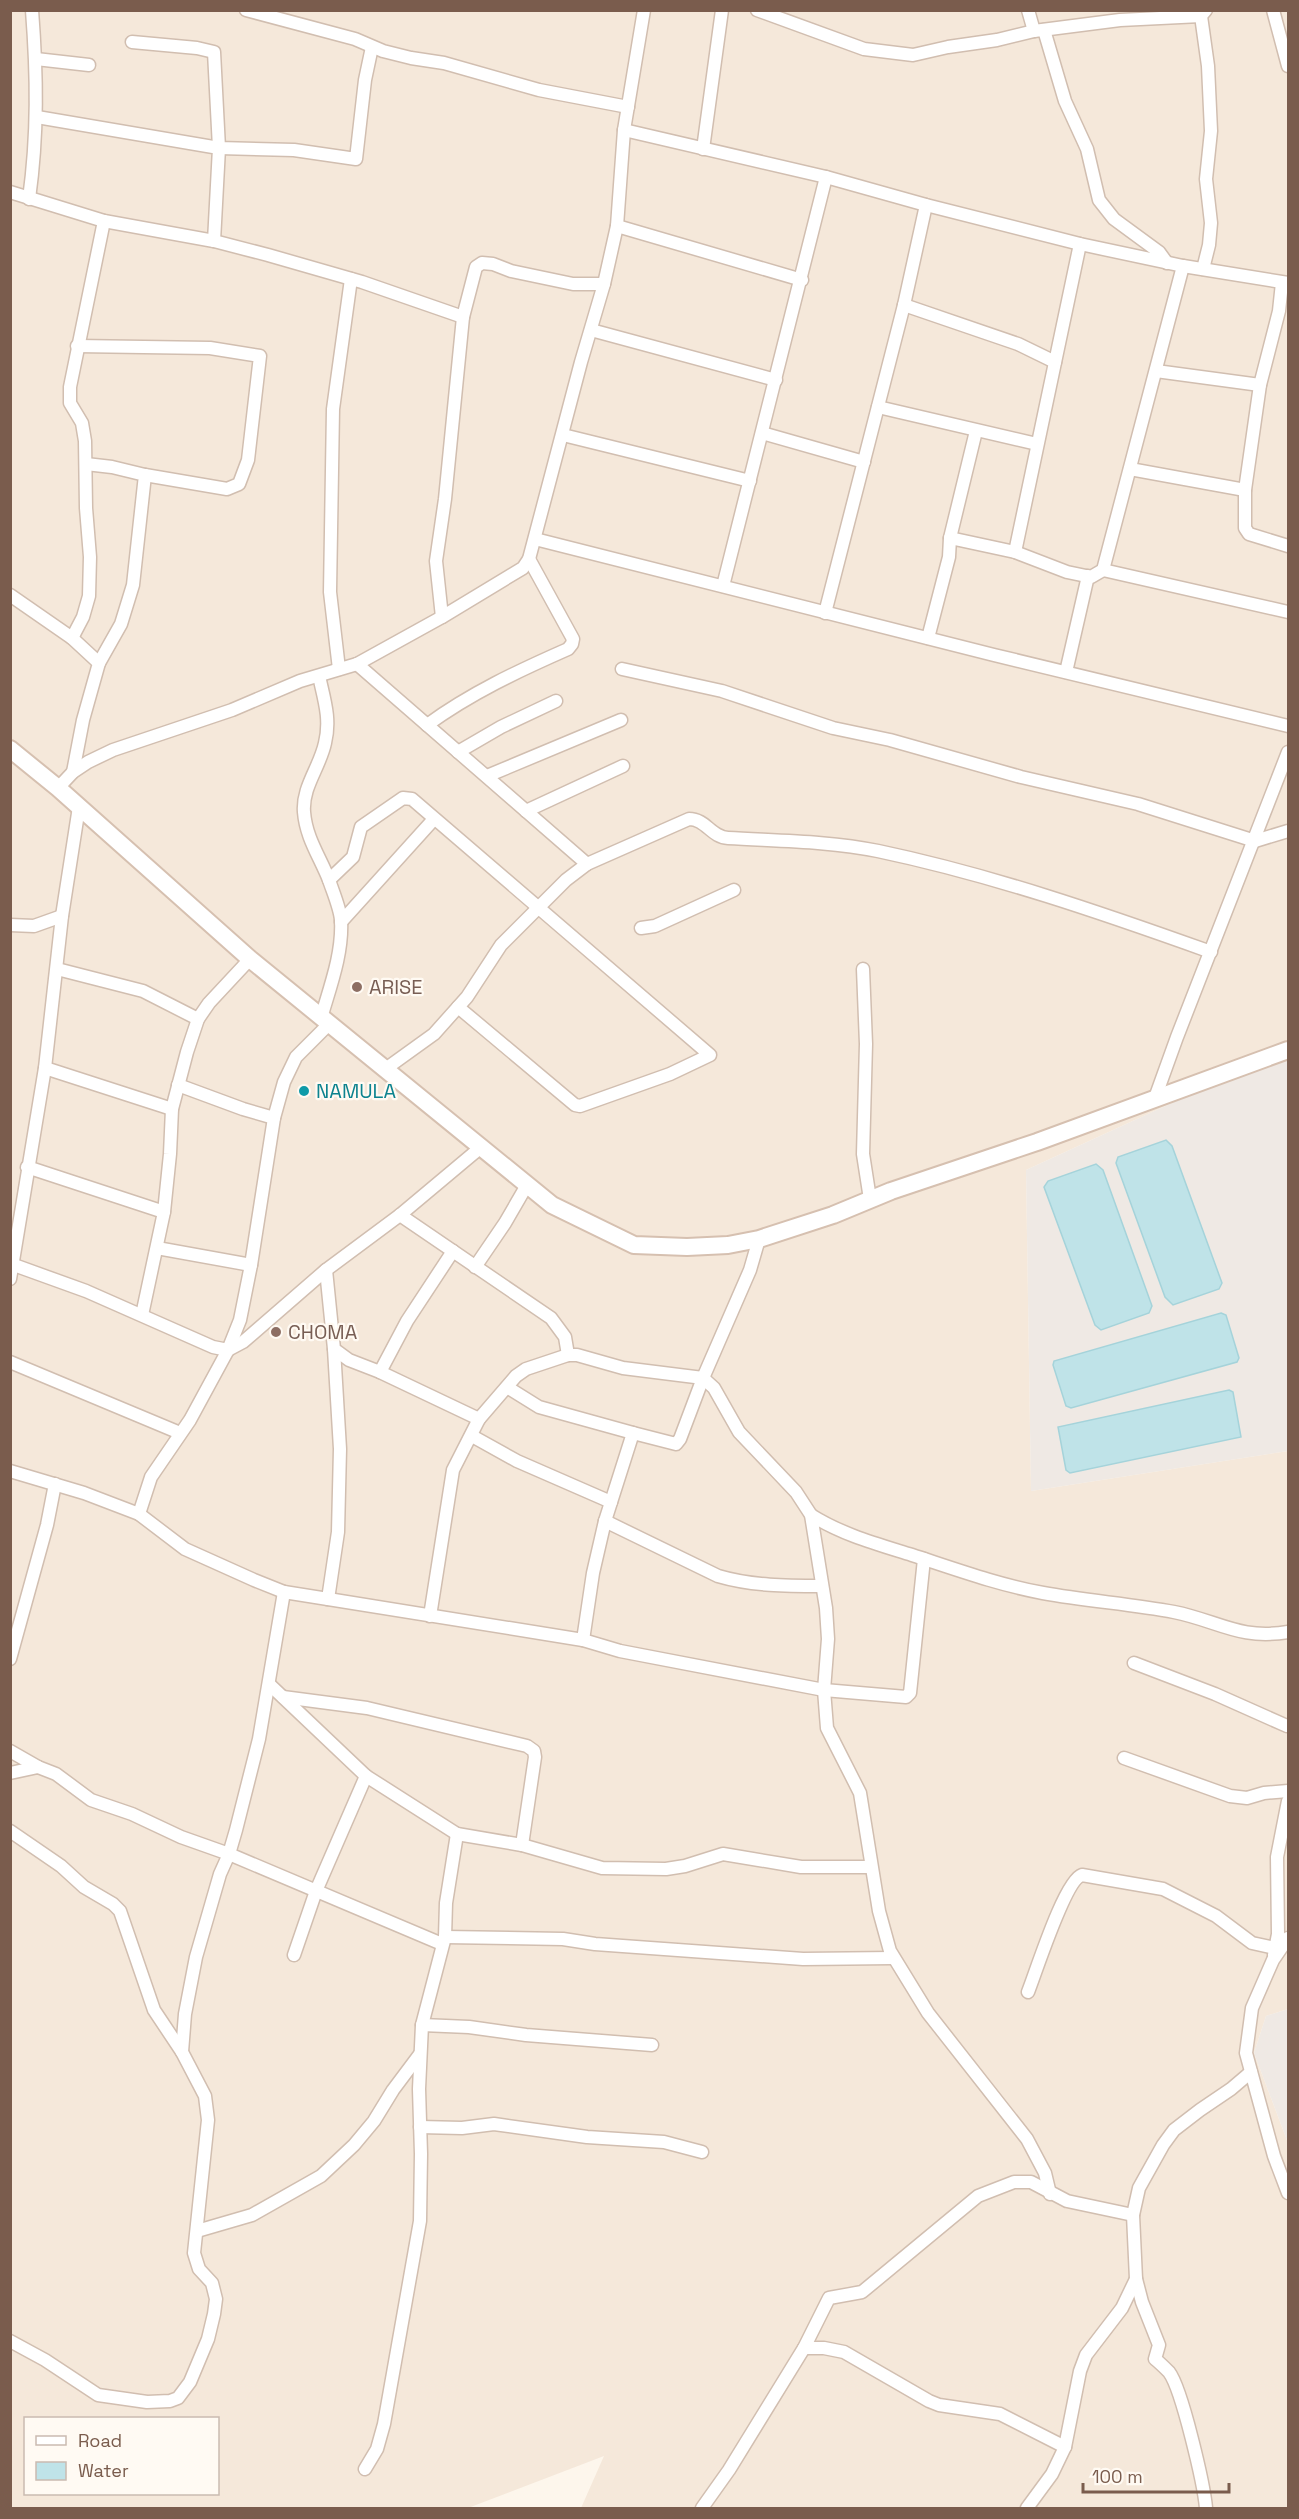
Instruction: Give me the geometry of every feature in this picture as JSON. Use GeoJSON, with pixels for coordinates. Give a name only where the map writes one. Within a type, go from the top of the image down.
{"type":"FeatureCollection","features":[{"type":"Feature","properties":{"kind":"street"},"geometry":{"type":"LineString","coordinates":[[29,199],[37,117],[32,10]]}},
{"type":"Feature","properties":{"kind":"street"},"geometry":{"type":"LineString","coordinates":[[246,10],[338,34],[411,58],[477,71],[539,90],[628,107]]}},
{"type":"Feature","properties":{"kind":"street"},"geometry":{"type":"LineString","coordinates":[[58,788],[73,772],[113,750],[232,710],[319,676],[357,664],[516,573],[529,559],[604,284],[617,226],[624,130],[644,10]]}},
{"type":"Feature","properties":{"kind":"street"},"geometry":{"type":"LineString","coordinates":[[704,149],[722,10]]}},
{"type":"Feature","properties":{"kind":"street"},"geometry":{"type":"LineString","coordinates":[[758,10],[859,48],[913,56],[1039,30],[1203,13],[1211,130],[1206,178],[1210,223],[1209,245],[1203,269]]}},
{"type":"Feature","properties":{"kind":"street"},"geometry":{"type":"LineString","coordinates":[[1028,10],[1039,30],[1065,100],[1087,149],[1099,200],[1114,219],[1160,252],[1167,263]]}},
{"type":"Feature","properties":{"kind":"street"},"geometry":{"type":"LineString","coordinates":[[1273,10],[1288,66]]}},
{"type":"Feature","properties":{"kind":"street"},"geometry":{"type":"LineString","coordinates":[[132,42],[197,48],[214,52],[219,148],[214,241]]}},
{"type":"Feature","properties":{"kind":"street"},"geometry":{"type":"LineString","coordinates":[[37,117],[219,148],[294,150],[356,159],[363,117],[365,80],[372,47]]}},
{"type":"Feature","properties":{"kind":"street"},"geometry":{"type":"LineString","coordinates":[[36,58],[89,65]]}},
{"type":"Feature","properties":{"kind":"street"},"geometry":{"type":"LineString","coordinates":[[624,130],[826,177],[1080,244],[1167,263],[1285,283],[1260,385],[1245,490],[1245,528],[1249,534],[1288,546]]}},
{"type":"Feature","properties":{"kind":"street"},"geometry":{"type":"LineString","coordinates":[[723,586],[802,280],[826,177]]}},
{"type":"Feature","properties":{"kind":"street"},"geometry":{"type":"LineString","coordinates":[[10,192],[104,221],[214,241],[351,279],[463,316]]}},
{"type":"Feature","properties":{"kind":"street"},"geometry":{"type":"LineString","coordinates":[[825,613],[904,305],[922,204]]}},
{"type":"Feature","properties":{"kind":"street"},"geometry":{"type":"LineString","coordinates":[[72,638],[83,617],[88,596],[90,557],[84,429],[70,403],[70,387],[104,221]]}},
{"type":"Feature","properties":{"kind":"street"},"geometry":{"type":"LineString","coordinates":[[617,226],[802,280]]}},
{"type":"Feature","properties":{"kind":"street"},"geometry":{"type":"LineString","coordinates":[[1015,552],[1080,244]]}},
{"type":"Feature","properties":{"kind":"street"},"geometry":{"type":"LineString","coordinates":[[442,617],[436,561],[445,499],[463,316],[476,267],[482,263],[573,284],[604,284]]}},
{"type":"Feature","properties":{"kind":"street"},"geometry":{"type":"LineString","coordinates":[[950,538],[1015,552],[1067,572],[1092,577],[1103,570],[1184,266]]}},
{"type":"Feature","properties":{"kind":"street"},"geometry":{"type":"LineString","coordinates":[[339,669],[330,592],[333,409],[351,279]]}},
{"type":"Feature","properties":{"kind":"street"},"geometry":{"type":"LineString","coordinates":[[904,305],[1018,344],[1055,362]]}},
{"type":"Feature","properties":{"kind":"street"},"geometry":{"type":"LineString","coordinates":[[591,330],[776,380]]}},
{"type":"Feature","properties":{"kind":"street"},"geometry":{"type":"LineString","coordinates":[[77,346],[210,348],[260,356],[248,460],[239,484],[227,489],[86,464]]}},
{"type":"Feature","properties":{"kind":"street"},"geometry":{"type":"LineString","coordinates":[[1156,371],[1260,385]]}},
{"type":"Feature","properties":{"kind":"street"},"geometry":{"type":"LineString","coordinates":[[878,407],[1037,444]]}},
{"type":"Feature","properties":{"kind":"street"},"geometry":{"type":"LineString","coordinates":[[928,638],[976,430]]}},
{"type":"Feature","properties":{"kind":"street"},"geometry":{"type":"LineString","coordinates":[[762,433],[864,462]]}},
{"type":"Feature","properties":{"kind":"street"},"geometry":{"type":"LineString","coordinates":[[563,435],[750,481]]}},
{"type":"Feature","properties":{"kind":"street"},"geometry":{"type":"LineString","coordinates":[[1130,470],[1245,490]]}},
{"type":"Feature","properties":{"kind":"street"},"geometry":{"type":"LineString","coordinates":[[73,772],[83,720],[99,663],[122,624],[133,585],[145,475]]}},
{"type":"Feature","properties":{"kind":"street"},"geometry":{"type":"LineString","coordinates":[[535,539],[825,613],[1288,726]]}},
{"type":"Feature","properties":{"kind":"street"},"geometry":{"type":"LineString","coordinates":[[427,725],[456,704],[512,674],[568,649],[572,644],[573,639],[529,559]]}},
{"type":"Feature","properties":{"kind":"street"},"geometry":{"type":"LineString","coordinates":[[1103,570],[1288,612]]}},
{"type":"Feature","properties":{"kind":"street"},"geometry":{"type":"LineString","coordinates":[[1066,672],[1088,576]]}},
{"type":"Feature","properties":{"kind":"street"},"geometry":{"type":"LineString","coordinates":[[10,595],[72,638],[99,663]]}},
{"type":"Feature","properties":{"kind":"street"},"geometry":{"type":"LineString","coordinates":[[357,664],[587,864]]}},
{"type":"Feature","properties":{"kind":"street"},"geometry":{"type":"LineString","coordinates":[[622,669],[722,691],[833,728],[890,740],[1021,777],[1138,804],[1255,840],[1288,831]]}},
{"type":"Feature","properties":{"kind":"street"},"geometry":{"type":"LineString","coordinates":[[138,1514],[151,1477],[190,1420],[228,1350],[240,1320],[274,1118],[289,1069],[325,1021],[339,949],[341,922],[328,880],[313,849],[304,812],[304,795],[323,753],[329,721],[319,676]]}},
{"type":"Feature","properties":{"kind":"street"},"geometry":{"type":"LineString","coordinates":[[458,752],[501,727],[556,701]]}},
{"type":"Feature","properties":{"kind":"street"},"geometry":{"type":"LineString","coordinates":[[488,776],[621,720]]}},
{"type":"Feature","properties":{"kind":"street"},"geometry":{"type":"LineString","coordinates":[[10,749],[58,788],[250,959],[480,1148],[552,1205],[634,1245],[687,1247],[728,1245],[759,1239],[833,1215],[870,1199],[1037,1142],[1288,1050]]}},
{"type":"Feature","properties":{"kind":"street"},"geometry":{"type":"LineString","coordinates":[[1155,1098],[1288,752]]}},
{"type":"Feature","properties":{"kind":"street"},"geometry":{"type":"LineString","coordinates":[[526,811],[623,766]]}},
{"type":"Feature","properties":{"kind":"street"},"geometry":{"type":"LineString","coordinates":[[328,880],[353,857],[361,826],[396,802],[407,798],[412,799],[710,1055],[670,1074],[575,1106],[459,1007]]}},
{"type":"Feature","properties":{"kind":"street"},"geometry":{"type":"LineString","coordinates":[[10,1279],[45,1068],[62,916],[79,807]]}},
{"type":"Feature","properties":{"kind":"street"},"geometry":{"type":"LineString","coordinates":[[341,922],[434,819]]}},
{"type":"Feature","properties":{"kind":"street"},"geometry":{"type":"LineString","coordinates":[[384,1070],[434,1034],[459,1007],[501,945],[538,906],[587,864],[678,822],[695,819],[720,837],[843,846],[878,851],[996,881],[1083,907],[1210,952]]}},
{"type":"Feature","properties":{"kind":"street"},"geometry":{"type":"LineString","coordinates":[[641,928],[655,926],[734,890]]}},
{"type":"Feature","properties":{"kind":"street"},"geometry":{"type":"LineString","coordinates":[[10,925],[34,926],[62,916]]}},
{"type":"Feature","properties":{"kind":"street"},"geometry":{"type":"LineString","coordinates":[[142,1315],[164,1212],[172,1109],[198,1019],[209,1003],[250,959]]}},
{"type":"Feature","properties":{"kind":"street"},"geometry":{"type":"LineString","coordinates":[[57,969],[143,991],[198,1019]]}},
{"type":"Feature","properties":{"kind":"street"},"geometry":{"type":"LineString","coordinates":[[863,969],[866,1044],[863,1154],[870,1199]]}},
{"type":"Feature","properties":{"kind":"street"},"geometry":{"type":"LineString","coordinates":[[45,1068],[172,1109]]}},
{"type":"Feature","properties":{"kind":"street"},"geometry":{"type":"LineString","coordinates":[[178,1085],[274,1118]]}},
{"type":"Feature","properties":{"kind":"street"},"geometry":{"type":"LineString","coordinates":[[14,1265],[86,1291],[213,1347],[228,1350],[243,1342],[326,1270],[400,1215],[480,1148]]}},
{"type":"Feature","properties":{"kind":"street"},"geometry":{"type":"LineString","coordinates":[[27,1167],[164,1212]]}},
{"type":"Feature","properties":{"kind":"street"},"geometry":{"type":"LineString","coordinates":[[475,1267],[527,1185]]}},
{"type":"Feature","properties":{"kind":"street"},"geometry":{"type":"LineString","coordinates":[[400,1215],[551,1318],[565,1337],[568,1355]]}},
{"type":"Feature","properties":{"kind":"street"},"geometry":{"type":"LineString","coordinates":[[507,1387],[539,1407],[676,1444],[733,1312],[750,1270],[759,1239]]}},
{"type":"Feature","properties":{"kind":"street"},"geometry":{"type":"LineString","coordinates":[[156,1248],[251,1265]]}},
{"type":"Feature","properties":{"kind":"street"},"geometry":{"type":"LineString","coordinates":[[380,1371],[407,1321],[453,1251]]}},
{"type":"Feature","properties":{"kind":"street"},"geometry":{"type":"LineString","coordinates":[[326,1270],[334,1349],[340,1449],[338,1532],[328,1599]]}},
{"type":"Feature","properties":{"kind":"street"},"geometry":{"type":"LineString","coordinates":[[334,1349],[349,1360],[380,1371],[479,1419]]}},
{"type":"Feature","properties":{"kind":"street"},"geometry":{"type":"LineString","coordinates":[[430,1616],[453,1470],[479,1419],[526,1368],[568,1355],[577,1355],[623,1368],[703,1378],[714,1388],[739,1432],[796,1492],[811,1515],[829,1527],[857,1539],[1042,1593],[1175,1613],[1240,1633],[1264,1635],[1288,1632]]}},
{"type":"Feature","properties":{"kind":"street"},"geometry":{"type":"LineString","coordinates":[[10,1362],[180,1433]]}},
{"type":"Feature","properties":{"kind":"street"},"geometry":{"type":"LineString","coordinates":[[583,1640],[593,1573],[605,1521],[633,1433]]}},
{"type":"Feature","properties":{"kind":"street"},"geometry":{"type":"LineString","coordinates":[[472,1436],[517,1461],[610,1502]]}},
{"type":"Feature","properties":{"kind":"street"},"geometry":{"type":"LineString","coordinates":[[10,1471],[55,1484],[138,1514],[184,1549],[284,1592],[583,1640],[620,1651],[824,1690],[886,1696],[908,1695],[924,1559]]}},
{"type":"Feature","properties":{"kind":"street"},"geometry":{"type":"LineString","coordinates":[[10,1659],[47,1525],[55,1484]]}},
{"type":"Feature","properties":{"kind":"street"},"geometry":{"type":"LineString","coordinates":[[811,1515],[826,1608],[828,1639],[824,1690],[827,1728],[860,1793],[879,1911],[893,1958],[928,2013],[1037,2153],[1046,2173],[1050,2194]]}},
{"type":"Feature","properties":{"kind":"street"},"geometry":{"type":"LineString","coordinates":[[605,1521],[718,1576],[758,1584],[822,1586]]}},
{"type":"Feature","properties":{"kind":"street"},"geometry":{"type":"LineString","coordinates":[[182,2052],[185,2014],[196,1957],[220,1874],[230,1854],[259,1739],[284,1592]]}},
{"type":"Feature","properties":{"kind":"street"},"geometry":{"type":"LineString","coordinates":[[1134,1663],[1215,1694],[1288,1726]]}},
{"type":"Feature","properties":{"kind":"street"},"geometry":{"type":"LineString","coordinates":[[269,1684],[366,1776],[458,1834],[522,1845],[580,1863],[629,1870],[676,1868],[723,1854],[801,1868],[871,1867]]}},
{"type":"Feature","properties":{"kind":"street"},"geometry":{"type":"LineString","coordinates":[[283,1697],[367,1708],[527,1746],[534,1751],[536,1757],[522,1845]]}},
{"type":"Feature","properties":{"kind":"street"},"geometry":{"type":"LineString","coordinates":[[10,1751],[56,1774],[91,1800],[132,1814],[181,1837],[230,1854],[316,1891],[443,1940],[563,1939],[594,1944],[803,1959],[893,1958]]}},
{"type":"Feature","properties":{"kind":"street"},"geometry":{"type":"LineString","coordinates":[[1124,1758],[1168,1775],[1239,1797],[1288,1791]]}},
{"type":"Feature","properties":{"kind":"street"},"geometry":{"type":"LineString","coordinates":[[10,1773],[38,1767]]}},
{"type":"Feature","properties":{"kind":"street"},"geometry":{"type":"LineString","coordinates":[[294,1955],[316,1891],[366,1776]]}},
{"type":"Feature","properties":{"kind":"street"},"geometry":{"type":"LineString","coordinates":[[1288,1801],[1277,1857],[1278,1934],[1274,1954],[1252,2008],[1246,2053],[1274,2156],[1288,2193]]}},
{"type":"Feature","properties":{"kind":"street"},"geometry":{"type":"LineString","coordinates":[[10,1831],[120,1911],[154,2010],[182,2052],[205,2096],[207,2143],[197,2232],[196,2263],[212,2283],[216,2300],[208,2339],[190,2382],[178,2397],[170,2401],[147,2402],[99,2395],[45,2360],[10,2341]]}},
{"type":"Feature","properties":{"kind":"street"},"geometry":{"type":"LineString","coordinates":[[364,2469],[376,2449],[384,2424],[413,2269],[422,2203],[420,2054],[422,2025],[443,1940],[446,1903],[458,1834]]}},
{"type":"Feature","properties":{"kind":"street"},"geometry":{"type":"LineString","coordinates":[[1028,1992],[1060,1907],[1076,1878],[1082,1875],[1163,1889],[1216,1916],[1252,1943],[1274,1954]]}},
{"type":"Feature","properties":{"kind":"street"},"geometry":{"type":"LineString","coordinates":[[1274,1954],[1288,1938]]}},
{"type":"Feature","properties":{"kind":"street"},"geometry":{"type":"LineString","coordinates":[[422,2025],[469,2027],[526,2035],[652,2044]]}},
{"type":"Feature","properties":{"kind":"street"},"geometry":{"type":"LineString","coordinates":[[197,2232],[252,2215],[321,2176],[354,2145],[374,2121],[393,2090],[420,2054]]}},
{"type":"Feature","properties":{"kind":"street"},"geometry":{"type":"LineString","coordinates":[[1206,2508],[1204,2490],[1181,2404],[1170,2373],[1155,2359],[1159,2345],[1142,2302],[1136,2279],[1133,2215],[1139,2188],[1174,2130],[1251,2072]]}},
{"type":"Feature","properties":{"kind":"street"},"geometry":{"type":"LineString","coordinates":[[420,2127],[462,2128],[494,2124],[587,2137],[670,2142],[702,2152]]}},
{"type":"Feature","properties":{"kind":"street"},"geometry":{"type":"LineString","coordinates":[[702,2508],[729,2470],[804,2348],[830,2298],[862,2292],[978,2196],[1020,2181],[1031,2182],[1050,2194],[1081,2205],[1133,2215]]}},
{"type":"Feature","properties":{"kind":"street"},"geometry":{"type":"LineString","coordinates":[[1027,2508],[1052,2474],[1065,2447],[1080,2371],[1086,2355],[1122,2308],[1136,2279]]}},
{"type":"Feature","properties":{"kind":"street"},"geometry":{"type":"LineString","coordinates":[[804,2348],[824,2348],[844,2352],[929,2401],[939,2405],[1000,2414],[1065,2447]]}},
{"type":"Feature","properties":{"kind":"shaded area"},"geometry":{"type":"Polygon","coordinates":[[[11,11],[1288,11],[1288,1059],[1174,1102],[1026,1170],[1031,1491],[1288,1451],[1288,2009],[1266,2016],[1254,2053],[1288,2143],[1288,2508],[581,2508],[604,2456],[468,2508],[11,2508],[11,11]]]}},
{"type":"Feature","properties":{"kind":"shaded area"},"geometry":{"type":"Polygon","coordinates":[[[1288,1059],[1288,1451],[1031,1491],[1026,1170],[1174,1102],[1288,1059]]]}},
{"type":"Feature","properties":{"kind":"shaded area"},"geometry":{"type":"Polygon","coordinates":[[[1288,2009],[1288,2143],[1254,2053],[1266,2016],[1288,2009]]]}},
{"type":"Feature","properties":{"kind":"water"},"geometry":{"type":"Polygon","coordinates":[[[1166,1140],[1172,1146],[1222,1283],[1219,1289],[1173,1305],[1165,1297],[1116,1163],[1118,1157],[1166,1140]]]}},
{"type":"Feature","properties":{"kind":"water"},"geometry":{"type":"Polygon","coordinates":[[[1096,1164],[1103,1170],[1152,1306],[1149,1313],[1101,1330],[1095,1325],[1044,1187],[1048,1181],[1096,1164]]]}},
{"type":"Feature","properties":{"kind":"water"},"geometry":{"type":"Polygon","coordinates":[[[1221,1313],[1226,1315],[1239,1358],[1237,1362],[1071,1408],[1066,1406],[1053,1365],[1054,1361],[1221,1313]]]}},
{"type":"Feature","properties":{"kind":"water"},"geometry":{"type":"Polygon","coordinates":[[[1229,1390],[1233,1392],[1241,1437],[1070,1473],[1066,1470],[1058,1427],[1229,1390]]]}},
{"type":"Feature","properties":{"kind":"place","name":"ARISE"},"geometry":{"type":"Point","coordinates":[357,987]}},
{"type":"Feature","properties":{"kind":"place","name":"NAMULA"},"geometry":{"type":"Point","coordinates":[304,1091]}},
{"type":"Feature","properties":{"kind":"place","name":"CHOMA"},"geometry":{"type":"Point","coordinates":[276,1332]}}]}
